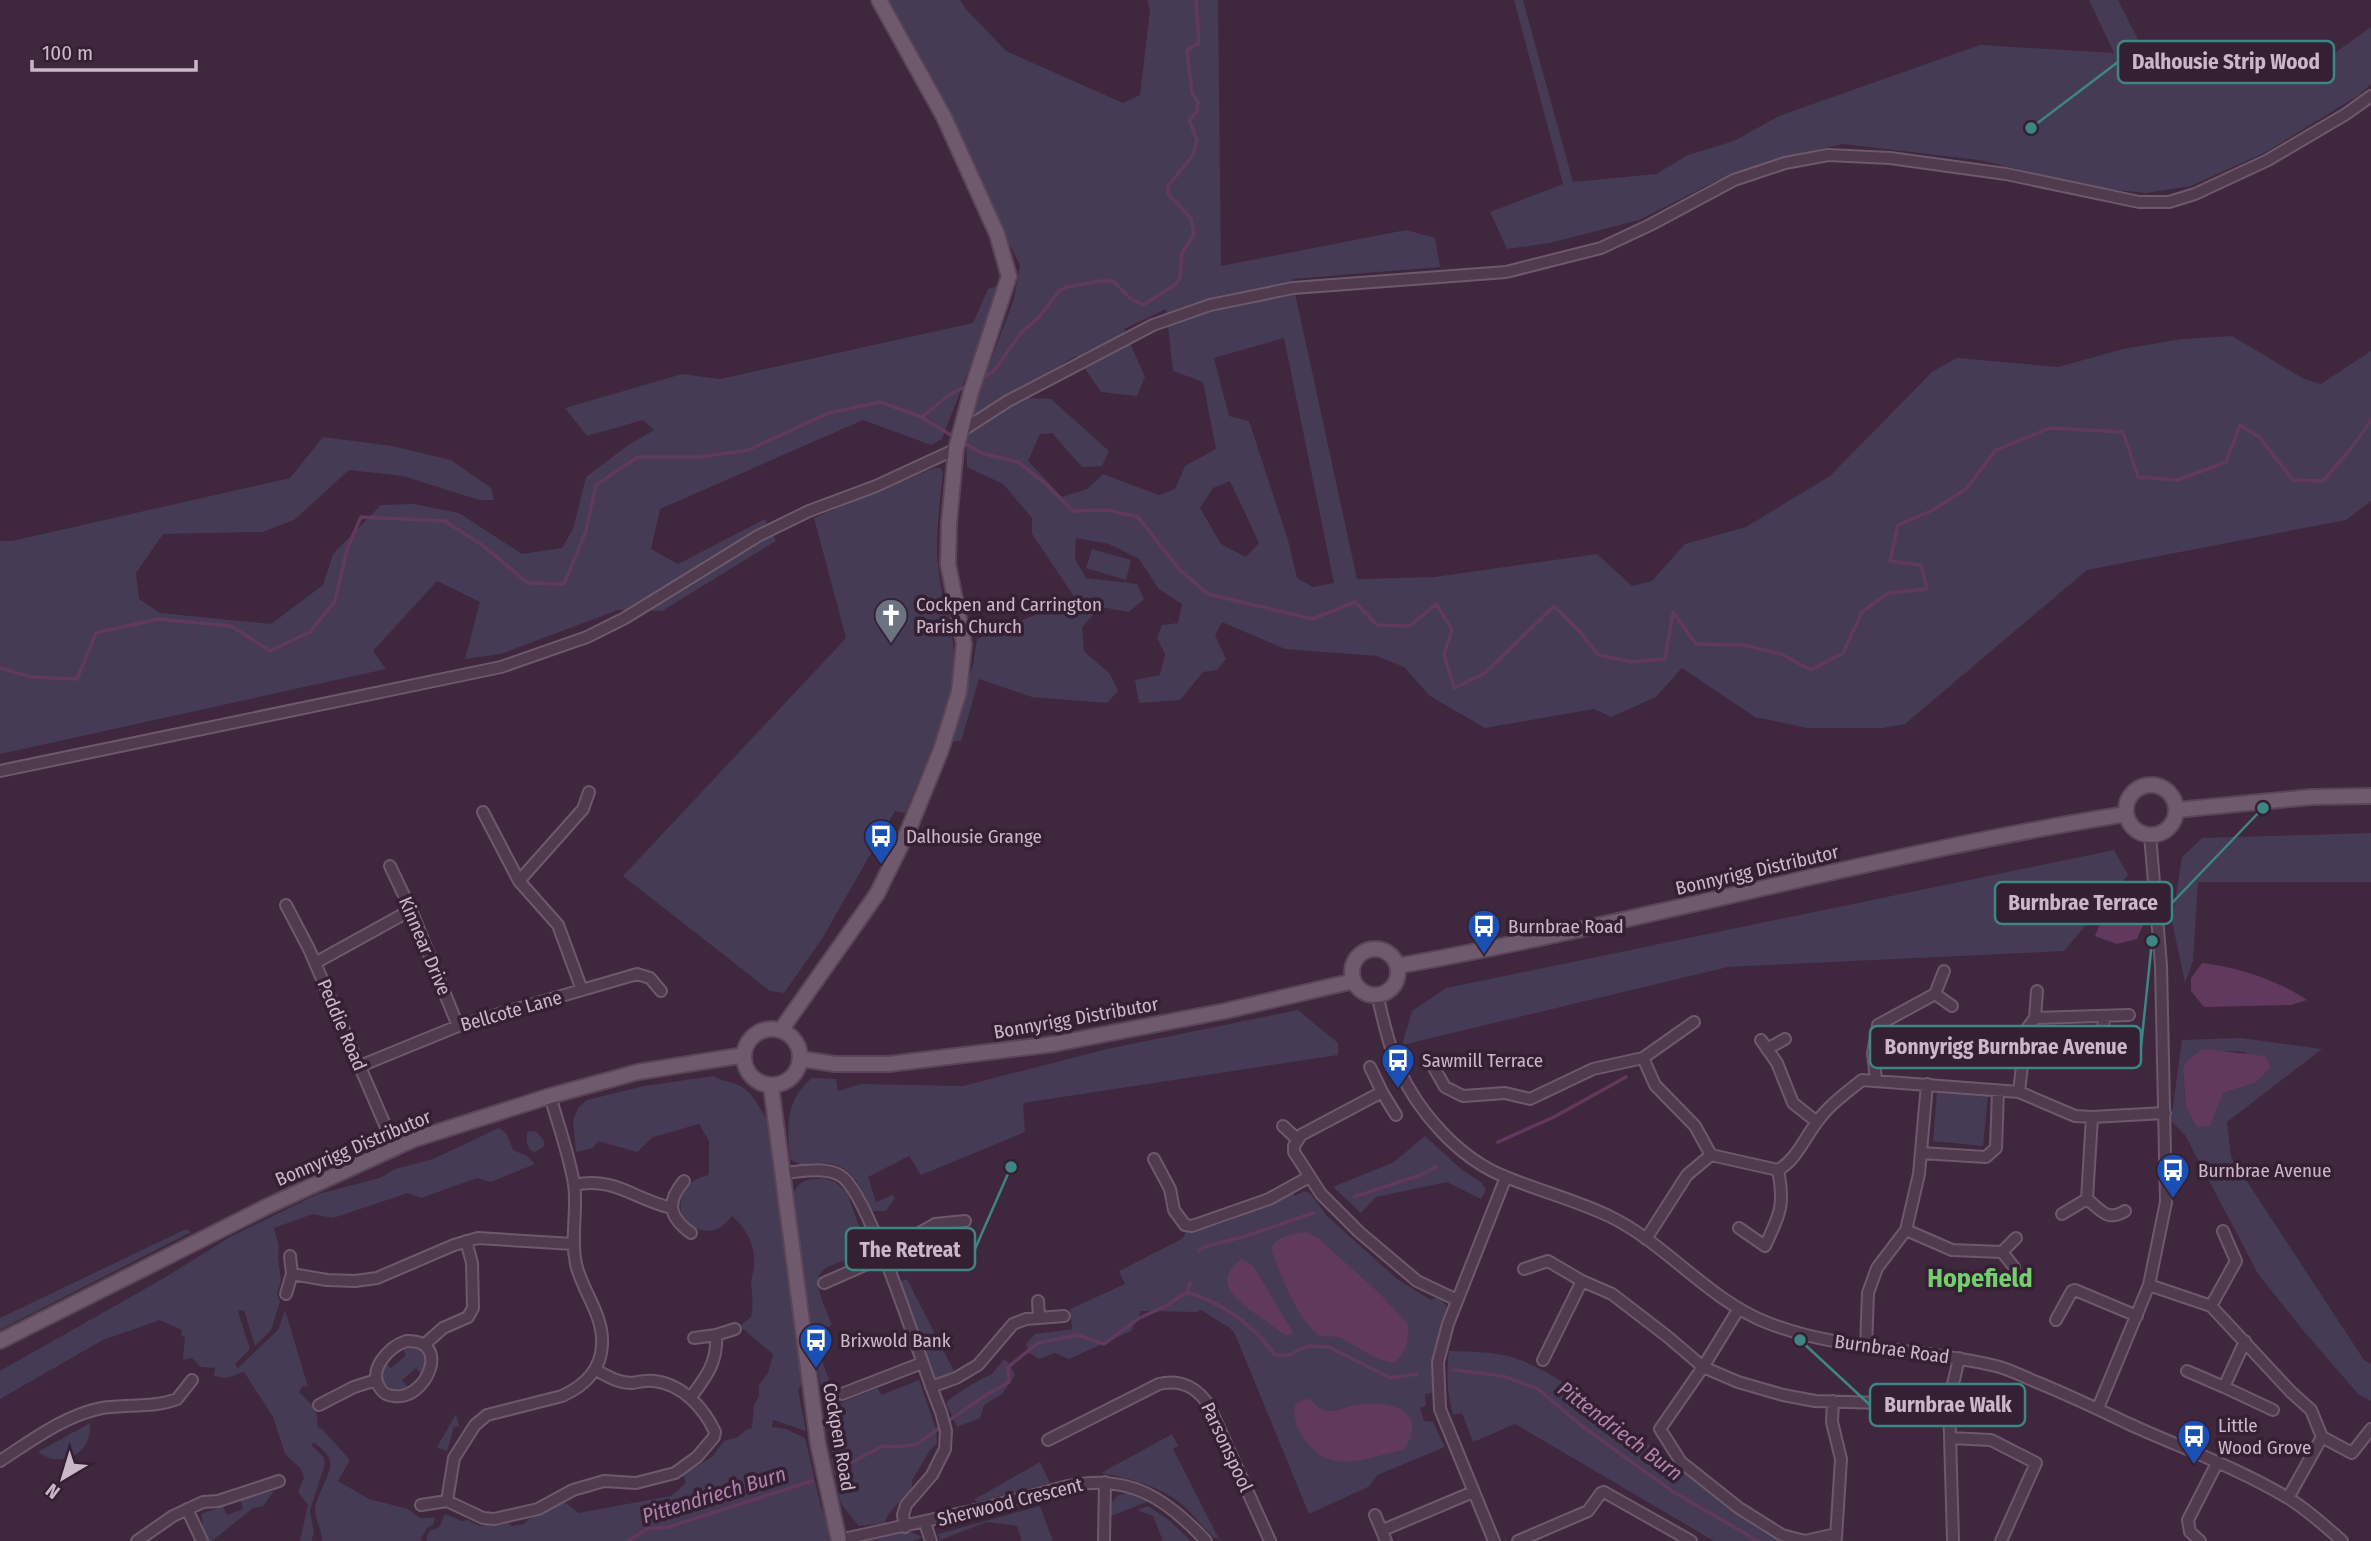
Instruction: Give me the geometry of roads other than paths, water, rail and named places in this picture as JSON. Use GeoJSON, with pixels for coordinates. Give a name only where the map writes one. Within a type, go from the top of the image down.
{"type":"FeatureCollection","features":[{"type":"Feature","properties":{"kind":"main road"},"geometry":{"type":"LineString","coordinates":[[781,1030],[877,894],[908,831],[942,750],[956,704],[964,644],[948,564],[956,449],[1009,276],[997,234],[944,117],[879,0]]}},
{"type":"Feature","properties":{"kind":"main road"},"geometry":{"type":"LineString","coordinates":[[2144,785],[2163,788],[2174,800],[2176,810],[2173,822],[2166,830],[2150,835],[2136,831],[2126,814],[2126,803],[2130,796],[2144,785]]}},
{"type":"Feature","properties":{"kind":"main road"},"geometry":{"type":"LineString","coordinates":[[2176,810],[2312,797],[2371,796]]}},
{"type":"Feature","properties":{"kind":"main road","name":"Bonnyrigg Distributor"},"geometry":{"type":"LineString","coordinates":[[1397,966],[1475,952],[1856,867],[2077,821],[2126,814]]}},
{"type":"Feature","properties":{"kind":"main road"},"geometry":{"type":"LineString","coordinates":[[1367,951],[1384,951],[1397,966],[1395,984],[1385,992],[1367,993],[1354,981],[1354,962],[1367,951]]}},
{"type":"Feature","properties":{"kind":"main road","name":"Bonnyrigg Distributor"},"geometry":{"type":"LineString","coordinates":[[801,1059],[835,1064],[888,1064],[1054,1044],[1225,1011],[1354,981]]}},
{"type":"Feature","properties":{"kind":"main road"},"geometry":{"type":"LineString","coordinates":[[764,1030],[781,1030],[796,1041],[801,1059],[799,1068],[790,1080],[771,1086],[763,1085],[751,1076],[746,1070],[744,1055],[746,1047],[756,1034],[764,1030]]}},
{"type":"Feature","properties":{"kind":"main road","name":"Bonnyrigg Distributor"},"geometry":{"type":"LineString","coordinates":[[0,1341],[268,1206],[412,1140],[550,1096],[638,1072],[744,1055]]}},
{"type":"Feature","properties":{"kind":"main road","name":"Cockpen Road"},"geometry":{"type":"LineString","coordinates":[[771,1086],[818,1444],[839,1541]]}},
{"type":"Feature","properties":{"kind":"street"},"geometry":{"type":"LineString","coordinates":[[960,432],[1008,401],[1153,325],[1210,305],[1293,288],[1506,272],[1601,248],[1734,180],[1785,163],[1828,155],[1890,158],[2006,174],[2139,202],[2169,202],[2195,194],[2268,160],[2371,96]]}},
{"type":"Feature","properties":{"kind":"street"},"geometry":{"type":"LineString","coordinates":[[0,771],[501,667],[587,637],[625,618],[758,536],[809,511],[876,486],[956,449]]}},
{"type":"Feature","properties":{"kind":"street"},"geometry":{"type":"LineString","coordinates":[[519,881],[583,809],[589,792]]}},
{"type":"Feature","properties":{"kind":"street"},"geometry":{"type":"LineString","coordinates":[[483,811],[519,881],[558,925],[582,990]]}},
{"type":"Feature","properties":{"kind":"street"},"geometry":{"type":"LineString","coordinates":[[2098,1408],[2149,1286],[2166,1202],[2161,965],[2150,835]]}},
{"type":"Feature","properties":{"kind":"street","name":"Kinnear Drive"},"geometry":{"type":"LineString","coordinates":[[390,866],[411,910],[458,1026]]}},
{"type":"Feature","properties":{"kind":"street","name":"Peddie Road"},"geometry":{"type":"LineString","coordinates":[[286,905],[315,963],[395,1148]]}},
{"type":"Feature","properties":{"kind":"street"},"geometry":{"type":"LineString","coordinates":[[315,963],[411,910]]}},
{"type":"Feature","properties":{"kind":"street"},"geometry":{"type":"LineString","coordinates":[[1876,1079],[1873,1053],[1878,1025],[1935,994],[1944,971]]}},
{"type":"Feature","properties":{"kind":"street","name":"Bellcote Lane"},"geometry":{"type":"LineString","coordinates":[[360,1066],[458,1026],[637,974],[650,978],[661,991]]}},
{"type":"Feature","properties":{"kind":"street"},"geometry":{"type":"LineString","coordinates":[[2019,1092],[2025,1030],[2035,1018],[2037,990]]}},
{"type":"Feature","properties":{"kind":"street","name":"Burnbrae Road"},"geometry":{"type":"LineString","coordinates":[[1377,994],[1398,1066],[1418,1102],[1460,1149],[1506,1177],[1564,1196],[1612,1217],[1646,1239],[1738,1310],[1809,1337],[1866,1348],[1889,1348],[1959,1358],[2000,1367],[2098,1408],[2288,1498],[2318,1519],[2342,1541]]}},
{"type":"Feature","properties":{"kind":"street"},"geometry":{"type":"LineString","coordinates":[[1935,994],[1952,1006]]}},
{"type":"Feature","properties":{"kind":"street"},"geometry":{"type":"LineString","coordinates":[[2035,1018],[2129,1015]]}},
{"type":"Feature","properties":{"kind":"street"},"geometry":{"type":"LineString","coordinates":[[2103,1016],[2105,1040]]}},
{"type":"Feature","properties":{"kind":"street"},"geometry":{"type":"LineString","coordinates":[[1433,1066],[1445,1087],[1463,1096],[1505,1093],[1530,1099],[1593,1069],[1643,1058],[1694,1022]]}},
{"type":"Feature","properties":{"kind":"street"},"geometry":{"type":"LineString","coordinates":[[1785,1039],[1764,1045],[1777,1063],[1793,1104],[1817,1122]]}},
{"type":"Feature","properties":{"kind":"street"},"geometry":{"type":"LineString","coordinates":[[1643,1058],[1656,1085],[1695,1126],[1711,1155],[1777,1170],[1789,1164],[1817,1122],[1836,1100],[1862,1080],[2019,1092],[2056,1109],[2092,1117],[2165,1113]]}},
{"type":"Feature","properties":{"kind":"street"},"geometry":{"type":"LineString","coordinates":[[1370,1067],[1396,1115]]}},
{"type":"Feature","properties":{"kind":"street"},"geometry":{"type":"LineString","coordinates":[[1866,1348],[1868,1293],[1877,1268],[1906,1230],[1922,1153],[1927,1084]]}},
{"type":"Feature","properties":{"kind":"street"},"geometry":{"type":"LineString","coordinates":[[1922,1153],[1986,1157],[1993,1153],[1996,1148],[1998,1090]]}},
{"type":"Feature","properties":{"kind":"street"},"geometry":{"type":"LineString","coordinates":[[1382,1092],[1301,1135],[1297,1139],[1294,1152],[1309,1177],[1336,1209],[1405,1273],[1457,1300]]}},
{"type":"Feature","properties":{"kind":"street"},"geometry":{"type":"LineString","coordinates":[[447,1502],[454,1458],[475,1425],[487,1415],[562,1396],[581,1385],[596,1370],[603,1346],[601,1328],[592,1300],[577,1267],[573,1244],[574,1185],[550,1096]]}},
{"type":"Feature","properties":{"kind":"street"},"geometry":{"type":"LineString","coordinates":[[2087,1199],[2092,1117]]}},
{"type":"Feature","properties":{"kind":"street"},"geometry":{"type":"LineString","coordinates":[[1283,1126],[1297,1139]]}},
{"type":"Feature","properties":{"kind":"street"},"geometry":{"type":"LineString","coordinates":[[1646,1239],[1687,1175],[1711,1155]]}},
{"type":"Feature","properties":{"kind":"street"},"geometry":{"type":"LineString","coordinates":[[1154,1159],[1170,1189],[1178,1218],[1185,1225],[1192,1226],[1269,1199],[1309,1177]]}},
{"type":"Feature","properties":{"kind":"street"},"geometry":{"type":"LineString","coordinates":[[1739,1228],[1765,1246],[1781,1212],[1783,1194],[1777,1170]]}},
{"type":"Feature","properties":{"kind":"street"},"geometry":{"type":"LineString","coordinates":[[783,1173],[829,1171],[843,1177],[853,1188],[884,1257],[940,1412],[946,1431],[945,1449],[937,1466],[906,1506],[903,1515],[905,1527]]}},
{"type":"Feature","properties":{"kind":"street"},"geometry":{"type":"LineString","coordinates":[[1494,1541],[1445,1423],[1438,1399],[1438,1362],[1457,1300],[1506,1177]]}},
{"type":"Feature","properties":{"kind":"street"},"geometry":{"type":"LineString","coordinates":[[684,1181],[677,1188],[672,1208],[673,1216],[691,1233]]}},
{"type":"Feature","properties":{"kind":"street"},"geometry":{"type":"LineString","coordinates":[[574,1185],[605,1182],[622,1187],[652,1203],[672,1208]]}},
{"type":"Feature","properties":{"kind":"street"},"geometry":{"type":"LineString","coordinates":[[2087,1199],[2109,1216],[2125,1211]]}},
{"type":"Feature","properties":{"kind":"street"},"geometry":{"type":"LineString","coordinates":[[2062,1214],[2087,1199]]}},
{"type":"Feature","properties":{"kind":"street"},"geometry":{"type":"LineString","coordinates":[[824,1283],[908,1246],[921,1232],[935,1224],[965,1221]]}},
{"type":"Feature","properties":{"kind":"street"},"geometry":{"type":"LineString","coordinates":[[1906,1230],[1952,1251],[2002,1252],[2016,1238]]}},
{"type":"Feature","properties":{"kind":"street"},"geometry":{"type":"LineString","coordinates":[[2211,1306],[2236,1261],[2222,1231]]}},
{"type":"Feature","properties":{"kind":"street"},"geometry":{"type":"LineString","coordinates":[[292,1274],[327,1280],[377,1279],[413,1261],[478,1238],[573,1244]]}},
{"type":"Feature","properties":{"kind":"street"},"geometry":{"type":"LineString","coordinates":[[424,1345],[443,1328],[468,1317],[473,1308],[472,1263],[466,1241]]}},
{"type":"Feature","properties":{"kind":"street"},"geometry":{"type":"LineString","coordinates":[[2002,1252],[2014,1267]]}},
{"type":"Feature","properties":{"kind":"street"},"geometry":{"type":"LineString","coordinates":[[286,1294],[292,1274],[290,1256]]}},
{"type":"Feature","properties":{"kind":"street"},"geometry":{"type":"LineString","coordinates":[[1524,1269],[1548,1261],[1582,1281],[1612,1294],[1703,1367],[1738,1382],[1815,1401],[1882,1403]]}},
{"type":"Feature","properties":{"kind":"street"},"geometry":{"type":"LineString","coordinates":[[1543,1360],[1582,1281]]}},
{"type":"Feature","properties":{"kind":"street"},"geometry":{"type":"LineString","coordinates":[[2149,1286],[2211,1306],[2311,1410],[2322,1437],[2352,1453],[2371,1429]]}},
{"type":"Feature","properties":{"kind":"street"},"geometry":{"type":"LineString","coordinates":[[2056,1320],[2071,1291],[2075,1290],[2137,1316]]}},
{"type":"Feature","properties":{"kind":"street"},"geometry":{"type":"LineString","coordinates":[[1038,1301],[1039,1317]]}},
{"type":"Feature","properties":{"kind":"street"},"geometry":{"type":"LineString","coordinates":[[1738,1310],[1660,1429],[1681,1462],[1740,1508],[1782,1535],[1805,1541],[1836,1538],[1841,1459],[1832,1422],[1833,1401]]}},
{"type":"Feature","properties":{"kind":"street"},"geometry":{"type":"LineString","coordinates":[[931,1387],[956,1378],[978,1365],[1013,1324],[1026,1319],[1064,1316]]}},
{"type":"Feature","properties":{"kind":"street"},"geometry":{"type":"LineString","coordinates":[[694,1338],[734,1329]]}},
{"type":"Feature","properties":{"kind":"street"},"geometry":{"type":"LineString","coordinates":[[691,1397],[714,1362],[717,1350],[716,1335]]}},
{"type":"Feature","properties":{"kind":"street"},"geometry":{"type":"LineString","coordinates":[[412,1341],[424,1345],[431,1356],[432,1368],[425,1379],[400,1396],[388,1395],[376,1380],[379,1364],[398,1344],[412,1341]]}},
{"type":"Feature","properties":{"kind":"street"},"geometry":{"type":"LineString","coordinates":[[2224,1387],[2245,1341]]}},
{"type":"Feature","properties":{"kind":"street"},"geometry":{"type":"LineString","coordinates":[[1953,1539],[1949,1402],[1959,1358]]}},
{"type":"Feature","properties":{"kind":"street"},"geometry":{"type":"LineString","coordinates":[[842,1394],[922,1363]]}},
{"type":"Feature","properties":{"kind":"street"},"geometry":{"type":"LineString","coordinates":[[421,1506],[447,1502],[484,1518],[494,1519],[538,1509],[573,1490],[604,1481],[636,1483],[676,1473],[697,1457],[714,1437],[715,1432],[691,1397],[659,1382],[620,1381],[596,1370]]}},
{"type":"Feature","properties":{"kind":"street"},"geometry":{"type":"LineString","coordinates":[[2188,1371],[2273,1410]]}},
{"type":"Feature","properties":{"kind":"street"},"geometry":{"type":"LineString","coordinates":[[0,1461],[49,1430],[87,1412],[177,1399],[192,1380]]}},
{"type":"Feature","properties":{"kind":"street"},"geometry":{"type":"LineString","coordinates":[[319,1405],[354,1387],[376,1380]]}},
{"type":"Feature","properties":{"kind":"street","name":"Parsonspool"},"geometry":{"type":"LineString","coordinates":[[1048,1440],[1159,1384],[1175,1382],[1191,1387],[1206,1400],[1270,1541]]}},
{"type":"Feature","properties":{"kind":"street"},"geometry":{"type":"LineString","coordinates":[[2288,1498],[2322,1437]]}},
{"type":"Feature","properties":{"kind":"street"},"geometry":{"type":"LineString","coordinates":[[1950,1438],[1991,1440],[2036,1463],[2001,1541]]}},
{"type":"Feature","properties":{"kind":"street"},"geometry":{"type":"LineString","coordinates":[[2200,1541],[2190,1532],[2188,1520],[2217,1463]]}},
{"type":"Feature","properties":{"kind":"street"},"geometry":{"type":"LineString","coordinates":[[137,1541],[173,1516],[203,1502],[218,1501],[279,1482]]}},
{"type":"Feature","properties":{"kind":"street"},"geometry":{"type":"LineString","coordinates":[[1104,1541],[1105,1482]]}},
{"type":"Feature","properties":{"kind":"street","name":"Sherwood Crescent"},"geometry":{"type":"LineString","coordinates":[[839,1541],[1079,1483],[1105,1482],[1147,1492],[1177,1512],[1206,1541]]}},
{"type":"Feature","properties":{"kind":"street"},"geometry":{"type":"LineString","coordinates":[[1375,1515],[1385,1536],[1473,1492]]}},
{"type":"Feature","properties":{"kind":"street"},"geometry":{"type":"LineString","coordinates":[[1518,1541],[1588,1511],[1604,1492],[1677,1538],[1691,1541]]}},
{"type":"Feature","properties":{"kind":"street"},"geometry":{"type":"LineString","coordinates":[[187,1510],[202,1541]]}},
{"type":"Feature","properties":{"kind":"street"},"geometry":{"type":"LineString","coordinates":[[925,1522],[931,1541]]}},
{"type":"Feature","properties":{"kind":"waterway"},"geometry":{"type":"LineString","coordinates":[[980,379],[993,372],[1022,332],[1040,316],[1059,291],[1066,287],[1107,280],[1114,282],[1130,298],[1143,305],[1176,284],[1180,278],[1182,253],[1194,234],[1191,218],[1168,194],[1168,186],[1193,155],[1197,140],[1189,120],[1197,112],[1198,102],[1192,93],[1187,50],[1199,43],[1196,0]]}},
{"type":"Feature","properties":{"kind":"waterway"},"geometry":{"type":"LineString","coordinates":[[922,417],[949,395],[970,384]]}},
{"type":"Feature","properties":{"kind":"waterway"},"geometry":{"type":"LineString","coordinates":[[0,668],[31,677],[77,679],[96,633],[158,619],[231,626],[270,651],[310,632],[335,601],[347,549],[361,517],[445,521],[482,545],[528,583],[564,584],[586,531],[596,485],[638,457],[700,457],[748,450],[829,413],[880,402],[921,417],[956,438]]}},
{"type":"Feature","properties":{"kind":"waterway"},"geometry":{"type":"LineString","coordinates":[[963,442],[981,453],[1018,462],[1046,484],[1073,511],[1108,510],[1138,517],[1179,569],[1208,594],[1312,619],[1355,602],[1377,625],[1410,626],[1436,604],[1452,630],[1444,654],[1454,688],[1485,673],[1554,606],[1598,655],[1632,662],[1665,659],[1673,612],[1696,644],[1743,645],[1781,654],[1811,670],[1843,653],[1862,612],[1888,593],[1927,589],[1921,565],[1890,561],[1898,525],[1933,510],[1966,489],[1996,450],[2050,428],[2123,432],[2138,477],[2178,480],[2226,462],[2240,425],[2259,437],[2293,480],[2323,481],[2371,420]]}},
{"type":"Feature","properties":{"kind":"waterway"},"geometry":{"type":"LineString","coordinates":[[1498,1142],[1554,1117],[1626,1077]]}},
{"type":"Feature","properties":{"kind":"waterway"},"geometry":{"type":"LineString","coordinates":[[1354,1197],[1436,1167]]}},
{"type":"Feature","properties":{"kind":"waterway"},"geometry":{"type":"LineString","coordinates":[[1199,1251],[1204,1247],[1313,1213]]}},
{"type":"Feature","properties":{"kind":"waterway"},"geometry":{"type":"LineString","coordinates":[[1187,1292],[1190,1283]]}},
{"type":"Feature","properties":{"kind":"waterway","name":"Pittendriech Burn"},"geometry":{"type":"LineString","coordinates":[[947,1422],[1009,1382],[1008,1367],[1038,1343],[1078,1335],[1104,1344],[1139,1318],[1164,1307],[1187,1292],[1236,1316],[1257,1334],[1275,1355],[1289,1355],[1308,1346],[1329,1347],[1390,1378],[1417,1374]]}},
{"type":"Feature","properties":{"kind":"waterway","name":"Pittendriech Burn"},"geometry":{"type":"LineString","coordinates":[[1454,1370],[1503,1376],[1538,1389],[1582,1426],[1672,1491],[1758,1541]]}},
{"type":"Feature","properties":{"kind":"waterway","name":"Pittendriech Burn"},"geometry":{"type":"LineString","coordinates":[[839,1469],[883,1446],[917,1444],[941,1427]]}},
{"type":"Feature","properties":{"kind":"waterway","name":"Pittendriech Burn"},"geometry":{"type":"LineString","coordinates":[[628,1541],[647,1529],[668,1527],[812,1481]]}},
{"type":"Feature","properties":{"kind":"place","name":"Dalhousie Strip Wood"},"geometry":{"type":"Point","coordinates":[2031,128]}},
{"type":"Feature","properties":{"kind":"place","name":"Cockpen and Carrington Parish Church"},"geometry":{"type":"Point","coordinates":[891,645]}},
{"type":"Feature","properties":{"kind":"place","name":"Burnbrae Terrace"},"geometry":{"type":"Point","coordinates":[2263,808]}},
{"type":"Feature","properties":{"kind":"place","name":"Dalhousie Grange"},"geometry":{"type":"Point","coordinates":[881,866]}},
{"type":"Feature","properties":{"kind":"place","name":"Bonnyrigg Burnbrae Avenue"},"geometry":{"type":"Point","coordinates":[2152,941]}},
{"type":"Feature","properties":{"kind":"place","name":"Burnbrae Road"},"geometry":{"type":"Point","coordinates":[1484,956]}},
{"type":"Feature","properties":{"kind":"place","name":"Sawmill Terrace"},"geometry":{"type":"Point","coordinates":[1398,1090]}},
{"type":"Feature","properties":{"kind":"place","name":"The Retreat"},"geometry":{"type":"Point","coordinates":[1011,1167]}},
{"type":"Feature","properties":{"kind":"place","name":"Burnbrae Avenue"},"geometry":{"type":"Point","coordinates":[2173,1200]}},
{"type":"Feature","properties":{"kind":"place","name":"Burnbrae Walk"},"geometry":{"type":"Point","coordinates":[1800,1340]}},
{"type":"Feature","properties":{"kind":"place","name":"Brixwold Bank"},"geometry":{"type":"Point","coordinates":[816,1370]}},
{"type":"Feature","properties":{"kind":"place","name":"Little Wood Grove"},"geometry":{"type":"Point","coordinates":[2194,1466]}},
{"type":"Feature","properties":{"kind":"district","name":"Hopefield"},"geometry":{"type":"Point","coordinates":[1980,1278]}}]}
